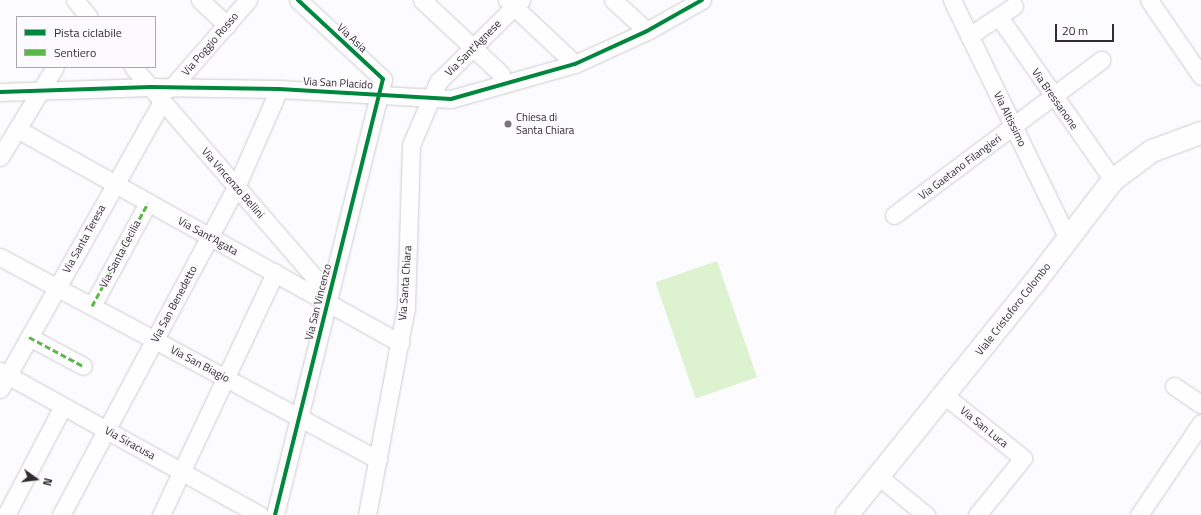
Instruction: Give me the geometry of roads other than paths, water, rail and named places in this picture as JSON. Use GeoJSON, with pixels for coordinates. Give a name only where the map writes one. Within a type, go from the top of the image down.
{"type":"FeatureCollection","features":[{"type":"Feature","properties":{"kind":"street"},"geometry":{"type":"LineString","coordinates":[[75,0],[88,12]]}},
{"type":"Feature","properties":{"kind":"street"},"geometry":{"type":"LineString","coordinates":[[200,0],[226,25]]}},
{"type":"Feature","properties":{"kind":"street","name":"Via Poggio Rosso"},"geometry":{"type":"LineString","coordinates":[[162,91],[248,0]]}},
{"type":"Feature","properties":{"kind":"street","name":"Via Asia"},"geometry":{"type":"LineString","coordinates":[[298,0],[383,79],[379,94]]}},
{"type":"Feature","properties":{"kind":"street"},"geometry":{"type":"LineString","coordinates":[[422,0],[502,74]]}},
{"type":"Feature","properties":{"kind":"street"},"geometry":{"type":"LineString","coordinates":[[613,0],[647,31]]}},
{"type":"Feature","properties":{"kind":"street","name":"Via San Placido"},"geometry":{"type":"LineString","coordinates":[[0,92],[279,89],[379,94],[429,99],[450,99],[576,64],[647,31],[702,0]]}},
{"type":"Feature","properties":{"kind":"street","name":"Via Altissimo"},"geometry":{"type":"LineString","coordinates":[[952,0],[1068,239]]}},
{"type":"Feature","properties":{"kind":"street"},"geometry":{"type":"LineString","coordinates":[[1149,0],[1201,76]]}},
{"type":"Feature","properties":{"kind":"street"},"geometry":{"type":"LineString","coordinates":[[514,2],[576,64]]}},
{"type":"Feature","properties":{"kind":"street","name":"Via Sant'Agnese"},"geometry":{"type":"LineString","coordinates":[[429,99],[438,82],[473,47],[514,2]]}},
{"type":"Feature","properties":{"kind":"street"},"geometry":{"type":"LineString","coordinates":[[969,36],[1014,6]]}},
{"type":"Feature","properties":{"kind":"street","name":"Via Bressanone"},"geometry":{"type":"LineString","coordinates":[[998,17],[1113,180]]}},
{"type":"Feature","properties":{"kind":"street","name":"Via Gaetano Filangieri"},"geometry":{"type":"LineString","coordinates":[[894,215],[1101,60]]}},
{"type":"Feature","properties":{"kind":"street"},"geometry":{"type":"LineString","coordinates":[[0,157],[53,68]]}},
{"type":"Feature","properties":{"kind":"street","name":"Via Vincenzo Bellini"},"geometry":{"type":"LineString","coordinates":[[134,68],[162,91],[236,186],[321,285],[327,303]]}},
{"type":"Feature","properties":{"kind":"street","name":"Via San Benedetto"},"geometry":{"type":"LineString","coordinates":[[61,515],[210,237],[236,186],[279,89]]}},
{"type":"Feature","properties":{"kind":"street","name":"Via Santa Teresa"},"geometry":{"type":"LineString","coordinates":[[2,378],[29,337],[115,184],[162,91]]}},
{"type":"Feature","properties":{"kind":"street","name":"Via San Vincenzo"},"geometry":{"type":"LineString","coordinates":[[275,515],[379,94]]}},
{"type":"Feature","properties":{"kind":"street","name":"Via Santa Chiara"},"geometry":{"type":"LineString","coordinates":[[367,515],[406,306],[411,145],[429,99]]}},
{"type":"Feature","properties":{"kind":"street","name":"Via Sant'Agata"},"geometry":{"type":"LineString","coordinates":[[17,129],[400,343]]}},
{"type":"Feature","properties":{"kind":"street","name":"Viale Cristoforo Colombo"},"geometry":{"type":"LineString","coordinates":[[847,515],[1068,239],[1113,180],[1152,151],[1201,133]]}},
{"type":"Feature","properties":{"kind":"street","name":"Via Santa Cecilia"},"geometry":{"type":"LineString","coordinates":[[92,306],[148,202]]}},
{"type":"Feature","properties":{"kind":"street","name":"Via San Biagio"},"geometry":{"type":"LineString","coordinates":[[0,257],[378,460]]}},
{"type":"Feature","properties":{"kind":"street"},"geometry":{"type":"LineString","coordinates":[[160,515],[274,273]]}},
{"type":"Feature","properties":{"kind":"street"},"geometry":{"type":"LineString","coordinates":[[29,337],[83,366]]}},
{"type":"Feature","properties":{"kind":"street","name":"Via Siracusa"},"geometry":{"type":"LineString","coordinates":[[2,378],[63,406],[260,515]]}},
{"type":"Feature","properties":{"kind":"street"},"geometry":{"type":"LineString","coordinates":[[1174,386],[1201,404]]}},
{"type":"Feature","properties":{"kind":"street","name":"Via San Luca"},"geometry":{"type":"LineString","coordinates":[[944,395],[1023,458],[977,515]]}},
{"type":"Feature","properties":{"kind":"street"},"geometry":{"type":"LineString","coordinates":[[6,515],[63,406]]}},
{"type":"Feature","properties":{"kind":"street"},"geometry":{"type":"LineString","coordinates":[[1138,515],[1201,423]]}},
{"type":"Feature","properties":{"kind":"street"},"geometry":{"type":"LineString","coordinates":[[878,476],[926,515]]}},
{"type":"Feature","properties":{"kind":"place","name":"Chiesa di Santa Chiara"},"geometry":{"type":"Point","coordinates":[508,124]}}]}
